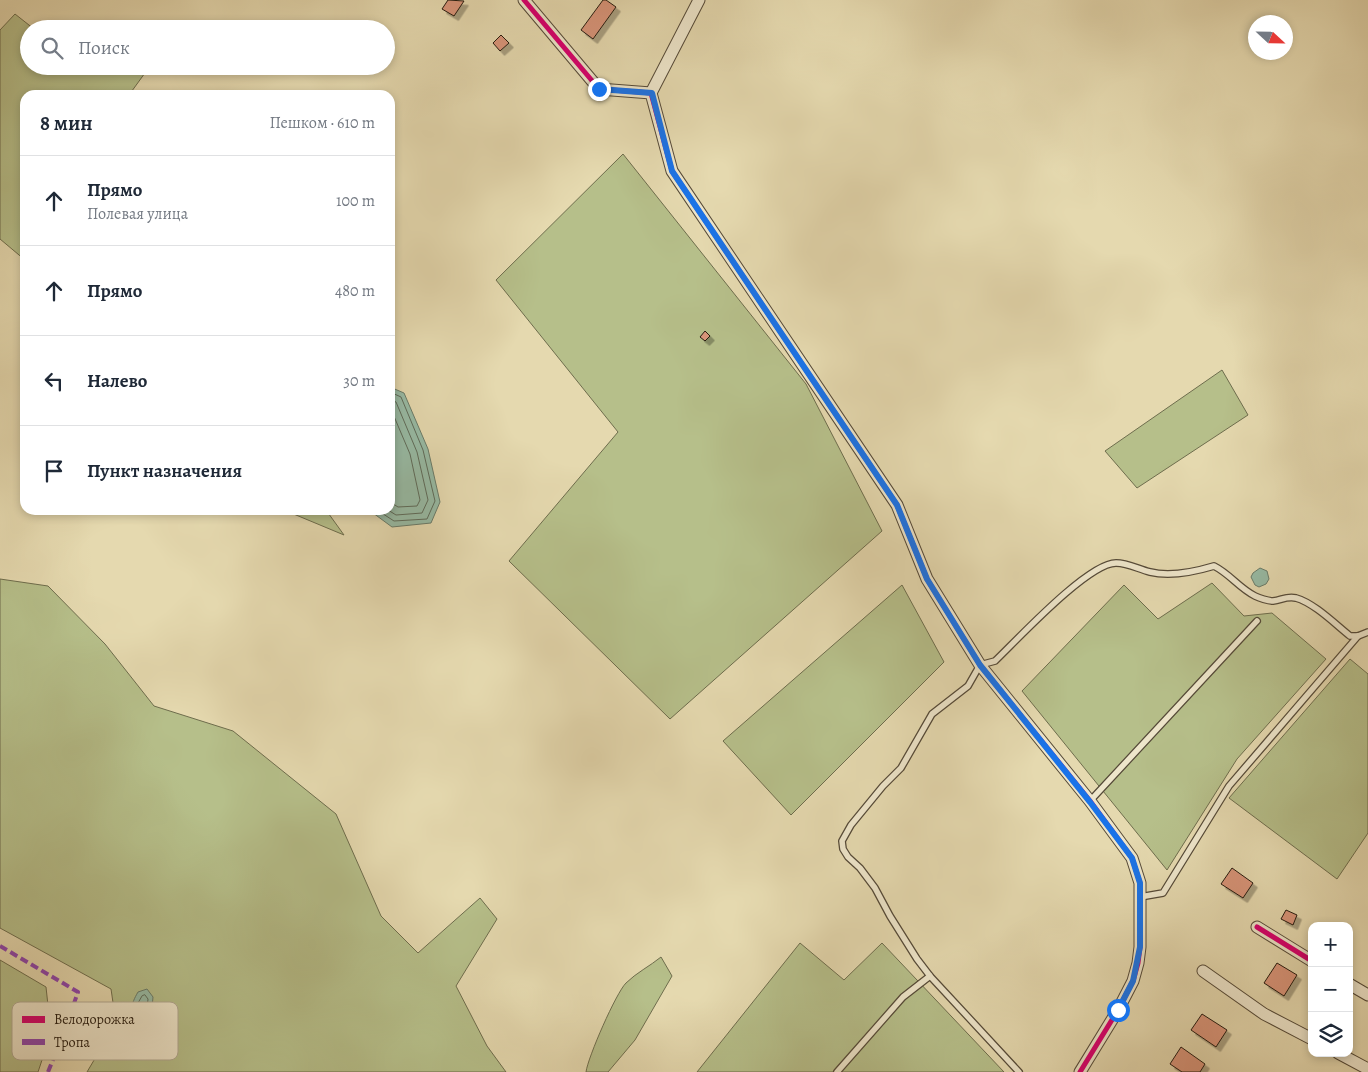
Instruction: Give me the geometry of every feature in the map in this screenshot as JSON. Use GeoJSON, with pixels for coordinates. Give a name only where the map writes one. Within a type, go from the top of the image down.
{"type":"FeatureCollection","features":[{"type":"Feature","properties":{"kind":"street"},"geometry":{"type":"LineString","coordinates":[[524,0],[599,89],[652,93]]}},
{"type":"Feature","properties":{"kind":"street"},"geometry":{"type":"LineString","coordinates":[[699,0],[652,93],[672,171],[897,505],[927,579],[980,665],[1090,802],[1132,858],[1140,883],[1140,947],[1133,981],[1118,1010],[1080,1072]]}},
{"type":"Feature","properties":{"kind":"street"},"geometry":{"type":"LineString","coordinates":[[1257,926],[1308,958]]}},
{"type":"Feature","properties":{"kind":"street"},"geometry":{"type":"LineString","coordinates":[[1203,971],[1264,1014],[1308,1037]]}},
{"type":"Feature","properties":{"kind":"street"},"geometry":{"type":"LineString","coordinates":[[1353,987],[1368,996]]}},
{"type":"Feature","properties":{"kind":"street"},"geometry":{"type":"LineString","coordinates":[[1346,1057],[1368,1069]]}},
{"type":"Feature","properties":{"kind":"lane"},"geometry":{"type":"LineString","coordinates":[[1019,1072],[930,976],[894,923],[875,888],[843,849],[842,841],[851,825],[883,786],[901,768],[932,714],[968,686],[980,665],[995,661],[1079,581],[1107,563],[1118,563],[1149,572],[1165,574],[1202,570],[1214,566],[1224,571],[1256,597],[1273,601],[1284,597],[1297,598],[1309,604],[1350,636],[1358,636],[1368,632]]}},
{"type":"Feature","properties":{"kind":"lane"},"geometry":{"type":"LineString","coordinates":[[1090,802],[1256,621]]}},
{"type":"Feature","properties":{"kind":"lane"},"geometry":{"type":"LineString","coordinates":[[1140,897],[1163,893],[1229,786],[1358,636]]}},
{"type":"Feature","properties":{"kind":"lane"},"geometry":{"type":"LineString","coordinates":[[837,1072],[903,997],[930,976]]}},
{"type":"Feature","properties":{"kind":"shaded area"},"geometry":{"type":"Polygon","coordinates":[[[15,14],[23,20],[20,20],[20,75],[143,75],[133,90],[20,90],[20,256],[0,239],[0,30],[15,14]]]}},
{"type":"Feature","properties":{"kind":"shaded area"},"geometry":{"type":"Polygon","coordinates":[[[623,154],[806,384],[882,531],[670,719],[509,561],[618,432],[496,280],[623,154]]]}},
{"type":"Feature","properties":{"kind":"shaded area"},"geometry":{"type":"Polygon","coordinates":[[[1222,370],[1248,415],[1137,488],[1105,451],[1222,370]]]}},
{"type":"Feature","properties":{"kind":"shaded area"},"geometry":{"type":"Polygon","coordinates":[[[296,515],[330,515],[344,535],[296,515]]]}},
{"type":"Feature","properties":{"kind":"shaded area"},"geometry":{"type":"Polygon","coordinates":[[[0,579],[48,586],[105,644],[154,706],[233,731],[336,814],[381,916],[418,953],[480,898],[497,919],[456,986],[487,1046],[506,1072],[87,1072],[94,1060],[178,1060],[178,1002],[113,1002],[111,989],[0,928],[0,579]]]}},
{"type":"Feature","properties":{"kind":"shaded area"},"geometry":{"type":"Polygon","coordinates":[[[1212,583],[1244,616],[1272,613],[1326,659],[1237,759],[1167,870],[1022,691],[1124,585],[1158,619],[1212,583]]]}},
{"type":"Feature","properties":{"kind":"shaded area"},"geometry":{"type":"Polygon","coordinates":[[[902,585],[944,662],[791,815],[723,741],[902,585]]]}},
{"type":"Feature","properties":{"kind":"shaded area"},"geometry":{"type":"Polygon","coordinates":[[[1350,659],[1368,674],[1368,833],[1337,879],[1229,798],[1350,659]]]}},
{"type":"Feature","properties":{"kind":"shaded area"},"geometry":{"type":"Polygon","coordinates":[[[800,943],[844,980],[882,943],[1004,1072],[697,1072],[800,943]]]}},
{"type":"Feature","properties":{"kind":"shaded area"},"geometry":{"type":"Polygon","coordinates":[[[661,957],[672,976],[635,1040],[608,1072],[586,1072],[603,1026],[621,989],[630,979],[661,957]]]}},
{"type":"Feature","properties":{"kind":"shaded area"},"geometry":{"type":"Polygon","coordinates":[[[0,960],[46,987],[48,1002],[12,1002],[12,1060],[42,1060],[38,1072],[0,1072],[0,960]]]}},
{"type":"Feature","properties":{"kind":"water"},"geometry":{"type":"Polygon","coordinates":[[[395,389],[404,393],[428,449],[440,502],[431,523],[392,527],[376,515],[395,515],[395,389]]]}},
{"type":"Feature","properties":{"kind":"water"},"geometry":{"type":"Polygon","coordinates":[[[1260,568],[1267,571],[1269,579],[1266,584],[1259,587],[1255,585],[1251,577],[1260,568]]]}},
{"type":"Feature","properties":{"kind":"water"},"geometry":{"type":"Polygon","coordinates":[[[147,989],[153,997],[153,1002],[134,1002],[138,992],[147,989]]]}},
{"type":"Feature","properties":{"kind":"building"},"geometry":{"type":"Polygon","coordinates":[[[448,0],[464,1],[454,16],[442,9],[448,0]]]}},
{"type":"Feature","properties":{"kind":"building"},"geometry":{"type":"Polygon","coordinates":[[[603,0],[616,7],[593,39],[581,30],[603,0]]]}},
{"type":"Feature","properties":{"kind":"building"},"geometry":{"type":"Polygon","coordinates":[[[501,35],[509,43],[500,51],[493,43],[501,35]]]}},
{"type":"Feature","properties":{"kind":"building"},"geometry":{"type":"Polygon","coordinates":[[[705,331],[710,336],[705,341],[700,337],[705,331]]]}},
{"type":"Feature","properties":{"kind":"building"},"geometry":{"type":"Polygon","coordinates":[[[1232,868],[1253,883],[1243,898],[1221,884],[1232,868]]]}},
{"type":"Feature","properties":{"kind":"building"},"geometry":{"type":"Polygon","coordinates":[[[1286,910],[1297,915],[1293,925],[1281,919],[1286,910]]]}},
{"type":"Feature","properties":{"kind":"building"},"geometry":{"type":"Polygon","coordinates":[[[1277,963],[1297,975],[1284,996],[1264,983],[1277,963]]]}},
{"type":"Feature","properties":{"kind":"building"},"geometry":{"type":"Polygon","coordinates":[[[1202,1014],[1227,1030],[1216,1047],[1191,1030],[1202,1014]]]}},
{"type":"Feature","properties":{"kind":"building"},"geometry":{"type":"Polygon","coordinates":[[[1181,1047],[1205,1064],[1200,1072],[1182,1072],[1170,1064],[1181,1047]]]}},
{"type":"Feature","properties":{"kind":"marked path"},"geometry":{"type":"LineString","coordinates":[[0,946],[78,992],[74,1002]]}},
{"type":"Feature","properties":{"kind":"marked path"},"geometry":{"type":"LineString","coordinates":[[48,1072],[53,1060]]}},
{"type":"Feature","properties":{"kind":"cycle path"},"geometry":{"type":"LineString","coordinates":[[524,0],[599,89],[651,93],[672,171],[897,505],[927,579],[980,665],[1090,801],[1132,858],[1140,883],[1140,947],[1138,963],[1133,981],[1118,1010],[1080,1072]]}},
{"type":"Feature","properties":{"kind":"cycle path"},"geometry":{"type":"LineString","coordinates":[[1257,927],[1308,959]]}},
{"type":"Feature","properties":{"kind":"route"},"geometry":{"type":"LineString","coordinates":[[599,89],[652,93],[672,171],[897,505],[927,579],[980,665],[1090,802],[1132,858],[1140,883],[1140,947],[1133,981],[1118,1010]]}}]}
